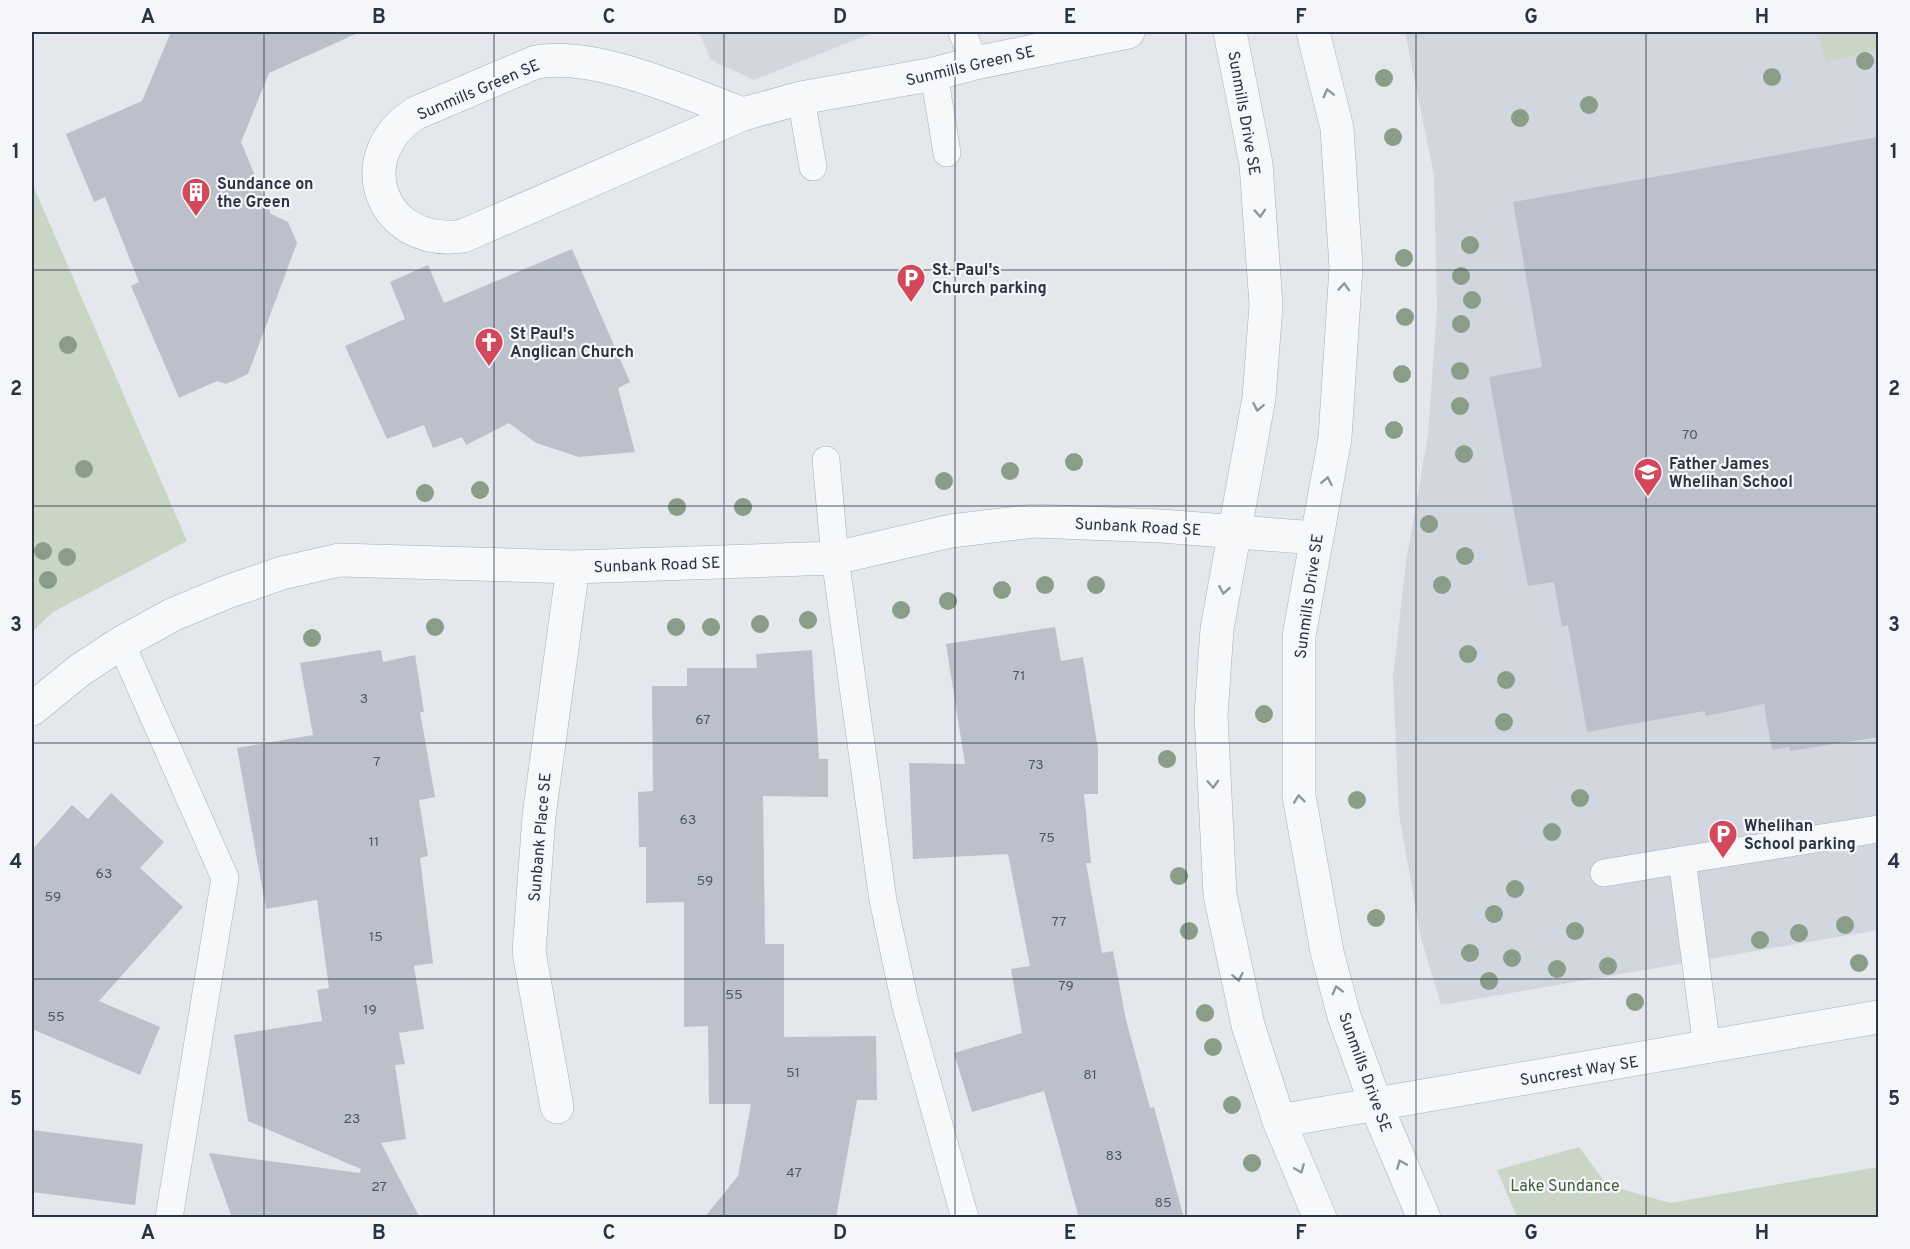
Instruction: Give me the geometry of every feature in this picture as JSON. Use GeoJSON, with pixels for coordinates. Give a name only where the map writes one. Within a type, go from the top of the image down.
{"type":"FeatureCollection","features":[{"type":"Feature","properties":{"kind":"street","name":"Sunmills Green SE"},"geometry":{"type":"LineString","coordinates":[[743,114],[658,83],[584,62],[556,58],[536,62],[416,113],[399,124],[388,139],[380,157],[378,176],[382,195],[392,213],[406,226],[423,235],[443,239],[463,236],[743,114],[801,98],[934,74],[975,63],[1128,32]]}},
{"type":"Feature","properties":{"kind":"street","name":"Sunmills Drive SE"},"geometry":{"type":"LineString","coordinates":[[1230,32],[1256,164],[1266,305],[1260,398],[1217,629],[1211,715],[1220,895],[1248,1025],[1279,1120],[1320,1218]]}},
{"type":"Feature","properties":{"kind":"street","name":"Sunmills Drive SE"},"geometry":{"type":"LineString","coordinates":[[1313,32],[1337,128],[1346,267],[1335,438],[1299,636],[1299,796],[1327,952],[1344,1016],[1376,1105],[1424,1218]]}},
{"type":"Feature","properties":{"kind":"street","name":"Sunbank Road SE"},"geometry":{"type":"LineString","coordinates":[[32,709],[80,670],[121,643],[172,615],[226,592],[282,573],[339,560],[573,567],[834,558],[951,531],[1034,521],[1316,538]]}},
{"type":"Feature","properties":{"kind":"street","name":"Sunbank Place SE"},"geometry":{"type":"LineString","coordinates":[[556,1107],[529,952],[538,816],[573,567]]}},
{"type":"Feature","properties":{"kind":"street","name":"Suncrest Way SE"},"geometry":{"type":"LineString","coordinates":[[1279,1120],[1878,1017]]}},
{"type":"Feature","properties":{"kind":"lane"},"geometry":{"type":"LineString","coordinates":[[962,32],[975,63]]}},
{"type":"Feature","properties":{"kind":"lane"},"geometry":{"type":"LineString","coordinates":[[934,74],[947,153]]}},
{"type":"Feature","properties":{"kind":"lane"},"geometry":{"type":"LineString","coordinates":[[801,98],[813,167]]}},
{"type":"Feature","properties":{"kind":"lane"},"geometry":{"type":"LineString","coordinates":[[826,460],[834,558],[883,900],[905,1003],[965,1218]]}},
{"type":"Feature","properties":{"kind":"lane"},"geometry":{"type":"LineString","coordinates":[[121,643],[225,878],[169,1218]]}},
{"type":"Feature","properties":{"kind":"lane"},"geometry":{"type":"LineString","coordinates":[[1604,873],[1878,829]]}},
{"type":"Feature","properties":{"kind":"lane"},"geometry":{"type":"LineString","coordinates":[[1682,860],[1707,1048]]}},
{"type":"Feature","properties":{"kind":"shaded area"},"geometry":{"type":"Polygon","coordinates":[[[699,32],[875,32],[754,80],[711,60],[699,32]]]}},
{"type":"Feature","properties":{"kind":"shaded area","name":"Father James Whelihan School"},"geometry":{"type":"Polygon","coordinates":[[[1405,32],[1878,32],[1878,930],[1441,1005],[1421,938],[1399,814],[1393,677],[1406,562],[1428,435],[1437,309],[1434,175],[1405,32]]]}},
{"type":"Feature","properties":{"kind":"green space"},"geometry":{"type":"Polygon","coordinates":[[[1818,32],[1878,32],[1878,49],[1826,62],[1818,32]]]}},
{"type":"Feature","properties":{"kind":"green space"},"geometry":{"type":"Polygon","coordinates":[[[32,183],[187,541],[53,612],[32,632],[32,183]]]}},
{"type":"Feature","properties":{"kind":"green space","name":"Lake Sundance"},"geometry":{"type":"Polygon","coordinates":[[[1579,1147],[1607,1185],[1670,1203],[1878,1167],[1878,1217],[1517,1217],[1497,1170],[1579,1147]]]}},
{"type":"Feature","properties":{"kind":"building","name":"Sundance on the Green"},"geometry":{"type":"Polygon","coordinates":[[[171,32],[360,32],[269,73],[241,142],[271,214],[288,222],[297,243],[248,374],[226,384],[217,381],[179,398],[131,286],[139,282],[105,197],[94,202],[66,134],[142,101],[171,32]]]}},
{"type":"Feature","properties":{"kind":"building"},"geometry":{"type":"Polygon","coordinates":[[[1878,137],[1878,737],[1790,751],[1789,747],[1772,750],[1764,704],[1706,716],[1705,711],[1587,732],[1568,625],[1562,627],[1554,582],[1528,586],[1489,377],[1542,367],[1513,202],[1878,137]]]}},
{"type":"Feature","properties":{"kind":"building","name":"St Paul's Anglican Church"},"geometry":{"type":"Polygon","coordinates":[[[572,249],[630,382],[618,388],[635,452],[579,457],[536,443],[509,423],[466,445],[462,437],[433,448],[424,425],[387,439],[345,346],[405,319],[390,282],[428,265],[444,303],[572,249]]]}},
{"type":"Feature","properties":{"kind":"building"},"geometry":{"type":"Polygon","coordinates":[[[1055,627],[1061,661],[1083,657],[1098,749],[1098,794],[1084,794],[1091,863],[1086,863],[1102,953],[1113,951],[1126,1020],[1150,1108],[1154,1107],[1184,1218],[1079,1218],[1044,1091],[972,1112],[954,1053],[1022,1033],[1011,969],[1030,966],[1008,854],[913,859],[909,763],[965,764],[946,644],[1055,627]]]}},
{"type":"Feature","properties":{"kind":"building"},"geometry":{"type":"Polygon","coordinates":[[[381,650],[383,662],[415,655],[424,712],[420,712],[435,797],[419,800],[428,856],[420,858],[433,963],[414,966],[424,1029],[399,1033],[405,1064],[395,1065],[406,1139],[381,1143],[420,1218],[232,1218],[209,1153],[360,1173],[361,1169],[248,1121],[234,1035],[322,1021],[317,990],[329,988],[317,900],[266,909],[237,748],[313,735],[300,663],[381,650]]]}},
{"type":"Feature","properties":{"kind":"building"},"geometry":{"type":"Polygon","coordinates":[[[812,650],[819,759],[828,759],[828,797],[763,796],[765,944],[784,944],[784,1037],[876,1036],[877,1100],[857,1100],[836,1218],[704,1218],[738,1176],[751,1104],[709,1104],[708,1026],[684,1027],[684,902],[646,903],[646,847],[639,847],[638,792],[653,791],[652,686],[687,686],[687,668],[757,668],[756,654],[812,650]]]}},
{"type":"Feature","properties":{"kind":"building"},"geometry":{"type":"Polygon","coordinates":[[[111,793],[164,842],[140,868],[183,907],[99,1001],[160,1027],[140,1075],[32,1029],[32,850],[72,805],[88,819],[111,793]]]}},
{"type":"Feature","properties":{"kind":"building"},"geometry":{"type":"Polygon","coordinates":[[[32,1130],[143,1144],[135,1205],[32,1192],[32,1130]]]}},
{"type":"Feature","properties":{"kind":"place","name":"Sundance on the Green"},"geometry":{"type":"Point","coordinates":[196,218]}},
{"type":"Feature","properties":{"kind":"place","name":"St. Paul's Church parking"},"geometry":{"type":"Point","coordinates":[911,304]}},
{"type":"Feature","properties":{"kind":"place","name":"St Paul's Anglican Church"},"geometry":{"type":"Point","coordinates":[489,368]}},
{"type":"Feature","properties":{"kind":"place","name":"Father James Whelihan School"},"geometry":{"type":"Point","coordinates":[1648,498]}},
{"type":"Feature","properties":{"kind":"place","name":"Whelihan School parking"},"geometry":{"type":"Point","coordinates":[1723,860]}}]}
